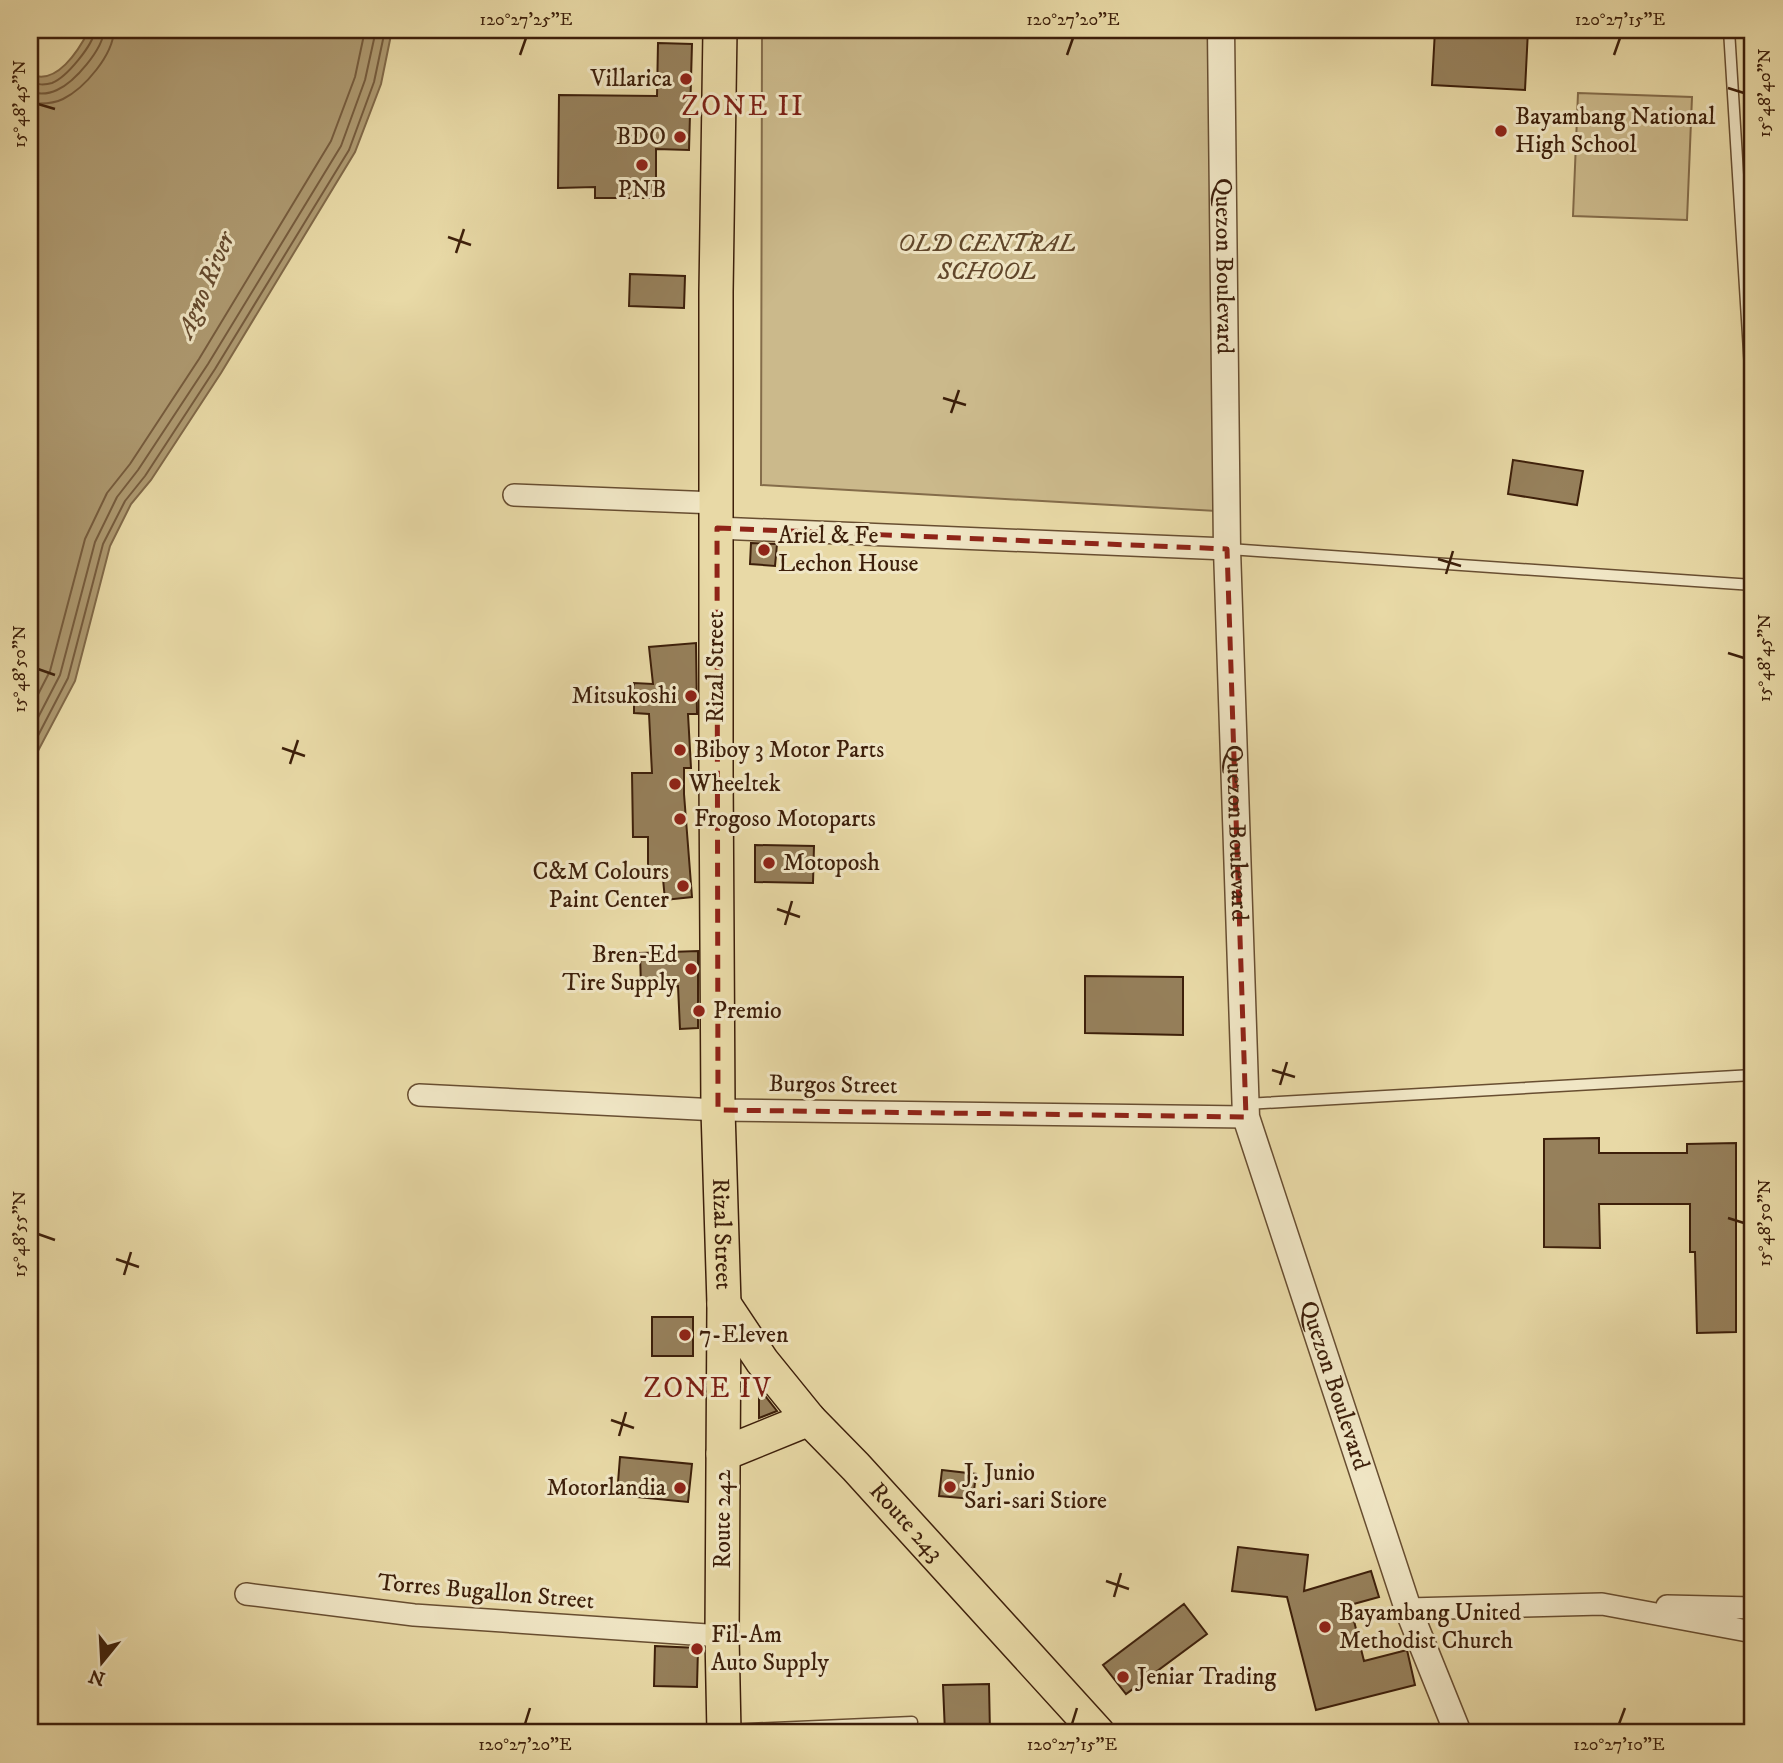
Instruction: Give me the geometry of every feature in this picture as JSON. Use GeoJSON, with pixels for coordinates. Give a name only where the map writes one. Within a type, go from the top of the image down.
{"type":"FeatureCollection","features":[{"type":"Feature","properties":{"kind":"main road","name":"Rizal Street"},"geometry":{"type":"LineString","coordinates":[[720,30],[716,516],[718,1110],[724,1304]]}},
{"type":"Feature","properties":{"kind":"main road","name":"Route 243"},"geometry":{"type":"LineString","coordinates":[[724,1304],[762,1361],[809,1419],[1098,1733]]}},
{"type":"Feature","properties":{"kind":"main road","name":"Route 242"},"geometry":{"type":"LineString","coordinates":[[724,1304],[724,1731]]}},
{"type":"Feature","properties":{"kind":"main road"},"geometry":{"type":"LineString","coordinates":[[723,1454],[809,1419]]}},
{"type":"Feature","properties":{"kind":"street","name":"Quezon Boulevard"},"geometry":{"type":"LineString","coordinates":[[1221,30],[1227,549],[1246,1111],[1408,1609],[1458,1733]]}},
{"type":"Feature","properties":{"kind":"street"},"geometry":{"type":"LineString","coordinates":[[514,495],[716,516],[1227,549]]}},
{"type":"Feature","properties":{"kind":"street","name":"Burgos Street"},"geometry":{"type":"LineString","coordinates":[[419,1095],[718,1110],[1246,1111]]}},
{"type":"Feature","properties":{"kind":"street","name":"Torres Bugallon Street"},"geometry":{"type":"LineString","coordinates":[[246,1594],[414,1615],[722,1636]]}},
{"type":"Feature","properties":{"kind":"street"},"geometry":{"type":"LineString","coordinates":[[1602,1604],[1753,1632]]}},
{"type":"Feature","properties":{"kind":"street"},"geometry":{"type":"LineString","coordinates":[[1408,1609],[1602,1604],[1753,1608]]}},
{"type":"Feature","properties":{"kind":"lane"},"geometry":{"type":"LineString","coordinates":[[1729,30],[1753,416]]}},
{"type":"Feature","properties":{"kind":"lane"},"geometry":{"type":"LineString","coordinates":[[1227,549],[1753,585]]}},
{"type":"Feature","properties":{"kind":"lane"},"geometry":{"type":"LineString","coordinates":[[1246,1111],[1753,1075]]}},
{"type":"Feature","properties":{"kind":"lane"},"geometry":{"type":"LineString","coordinates":[[724,1731],[912,1722]]}},
{"type":"Feature","properties":{"kind":"highlighted area"},"geometry":{"type":"Polygon","coordinates":[[[717,528],[1227,549],[1246,1117],[718,1110],[717,528]]]}},
{"type":"Feature","properties":{"kind":"green space","name":"OLD CENTRAL SCHOOL"},"geometry":{"type":"Polygon","coordinates":[[[762,30],[1209,30],[1216,511],[761,485],[762,30]]]}},
{"type":"Feature","properties":{"kind":"green space"},"geometry":{"type":"Polygon","coordinates":[[[1578,93],[1692,97],[1687,220],[1573,216],[1578,93]]]}},
{"type":"Feature","properties":{"kind":"water","name":"Agno River"},"geometry":{"type":"Polygon","coordinates":[[[89,30],[392,30],[381,84],[355,152],[221,373],[151,480],[131,504],[110,546],[75,681],[30,766],[30,74],[40,77],[57,71],[73,56],[89,30]]]}},
{"type":"Feature","properties":{"kind":"building"},"geometry":{"type":"Polygon","coordinates":[[[1435,30],[1528,30],[1525,90],[1432,85],[1435,30]]]}},
{"type":"Feature","properties":{"kind":"building"},"geometry":{"type":"Polygon","coordinates":[[[658,43],[692,44],[689,150],[656,149],[656,198],[595,198],[595,187],[558,188],[559,95],[657,96],[658,43]]]}},
{"type":"Feature","properties":{"kind":"building"},"geometry":{"type":"Polygon","coordinates":[[[630,274],[685,276],[684,308],[629,306],[630,274]]]}},
{"type":"Feature","properties":{"kind":"building"},"geometry":{"type":"Polygon","coordinates":[[[1513,460],[1583,471],[1577,505],[1508,494],[1513,460]]]}},
{"type":"Feature","properties":{"kind":"building"},"geometry":{"type":"Polygon","coordinates":[[[751,543],[777,544],[775,566],[750,564],[751,543]]]}},
{"type":"Feature","properties":{"kind":"building"},"geometry":{"type":"Polygon","coordinates":[[[696,643],[697,714],[688,714],[691,768],[684,768],[692,897],[665,900],[662,868],[648,868],[648,837],[633,837],[632,773],[652,773],[649,714],[634,713],[634,683],[653,684],[649,647],[696,643]]]}},
{"type":"Feature","properties":{"kind":"building"},"geometry":{"type":"Polygon","coordinates":[[[755,845],[814,846],[813,883],[755,882],[755,845]]]}},
{"type":"Feature","properties":{"kind":"building"},"geometry":{"type":"Polygon","coordinates":[[[698,951],[698,1028],[680,1029],[678,986],[641,987],[640,953],[698,951]]]}},
{"type":"Feature","properties":{"kind":"building"},"geometry":{"type":"Polygon","coordinates":[[[1085,976],[1183,977],[1183,1035],[1085,1033],[1085,976]]]}},
{"type":"Feature","properties":{"kind":"building"},"geometry":{"type":"Polygon","coordinates":[[[1599,1138],[1599,1153],[1687,1153],[1687,1144],[1736,1143],[1736,1332],[1697,1333],[1695,1252],[1690,1252],[1690,1204],[1599,1204],[1600,1248],[1544,1247],[1544,1139],[1599,1138]]]}},
{"type":"Feature","properties":{"kind":"building"},"geometry":{"type":"Polygon","coordinates":[[[652,1317],[693,1317],[693,1356],[652,1356],[652,1317]]]}},
{"type":"Feature","properties":{"kind":"building"},"geometry":{"type":"Polygon","coordinates":[[[759,1388],[777,1411],[759,1418],[759,1388]]]}},
{"type":"Feature","properties":{"kind":"building"},"geometry":{"type":"Polygon","coordinates":[[[620,1457],[692,1464],[688,1502],[617,1495],[620,1457]]]}},
{"type":"Feature","properties":{"kind":"building"},"geometry":{"type":"Polygon","coordinates":[[[942,1470],[976,1474],[973,1499],[939,1496],[942,1470]]]}},
{"type":"Feature","properties":{"kind":"building","name":"Bayambang United Methodist Church"},"geometry":{"type":"Polygon","coordinates":[[[1238,1547],[1308,1555],[1304,1591],[1371,1571],[1379,1597],[1350,1605],[1364,1661],[1407,1650],[1415,1685],[1316,1710],[1287,1597],[1232,1591],[1238,1547]]]}},
{"type":"Feature","properties":{"kind":"building"},"geometry":{"type":"Polygon","coordinates":[[[1184,1604],[1207,1634],[1126,1694],[1103,1665],[1184,1604]]]}},
{"type":"Feature","properties":{"kind":"building"},"geometry":{"type":"Polygon","coordinates":[[[655,1646],[698,1648],[697,1687],[654,1686],[655,1646]]]}},
{"type":"Feature","properties":{"kind":"building"},"geometry":{"type":"Polygon","coordinates":[[[989,1684],[990,1733],[945,1733],[943,1685],[989,1684]]]}},
{"type":"Feature","properties":{"kind":"place","name":"Villarica"},"geometry":{"type":"Point","coordinates":[686,79]}},
{"type":"Feature","properties":{"kind":"place","name":"Bayambang National High School"},"geometry":{"type":"Point","coordinates":[1501,131]}},
{"type":"Feature","properties":{"kind":"place","name":"BDO"},"geometry":{"type":"Point","coordinates":[680,137]}},
{"type":"Feature","properties":{"kind":"place","name":"PNB"},"geometry":{"type":"Point","coordinates":[642,165]}},
{"type":"Feature","properties":{"kind":"place","name":"Ariel & Fe Lechon House"},"geometry":{"type":"Point","coordinates":[764,550]}},
{"type":"Feature","properties":{"kind":"place","name":"Mitsukoshi"},"geometry":{"type":"Point","coordinates":[691,696]}},
{"type":"Feature","properties":{"kind":"place","name":"Biboy 3 Motor Parts"},"geometry":{"type":"Point","coordinates":[680,750]}},
{"type":"Feature","properties":{"kind":"place","name":"Wheeltek"},"geometry":{"type":"Point","coordinates":[675,784]}},
{"type":"Feature","properties":{"kind":"place","name":"Frogoso Motoparts"},"geometry":{"type":"Point","coordinates":[680,819]}},
{"type":"Feature","properties":{"kind":"place","name":"Motoposh"},"geometry":{"type":"Point","coordinates":[769,863]}},
{"type":"Feature","properties":{"kind":"place","name":"C&M Colours Paint Center"},"geometry":{"type":"Point","coordinates":[683,886]}},
{"type":"Feature","properties":{"kind":"place","name":"Bren-Ed Tire Supply"},"geometry":{"type":"Point","coordinates":[691,969]}},
{"type":"Feature","properties":{"kind":"place","name":"Premio"},"geometry":{"type":"Point","coordinates":[699,1011]}},
{"type":"Feature","properties":{"kind":"place","name":"7-Eleven"},"geometry":{"type":"Point","coordinates":[685,1335]}},
{"type":"Feature","properties":{"kind":"place","name":"J. Junio Sari-sari Stiore"},"geometry":{"type":"Point","coordinates":[950,1487]}},
{"type":"Feature","properties":{"kind":"place","name":"Motorlandia"},"geometry":{"type":"Point","coordinates":[680,1488]}},
{"type":"Feature","properties":{"kind":"place","name":"Bayambang United Methodist Church"},"geometry":{"type":"Point","coordinates":[1325,1627]}},
{"type":"Feature","properties":{"kind":"place","name":"Fil-Am Auto Supply"},"geometry":{"type":"Point","coordinates":[697,1649]}},
{"type":"Feature","properties":{"kind":"place","name":"Jeniar Trading"},"geometry":{"type":"Point","coordinates":[1123,1677]}},
{"type":"Feature","properties":{"kind":"district","name":"ZONE II"},"geometry":{"type":"Point","coordinates":[743,106]}},
{"type":"Feature","properties":{"kind":"district","name":"ZONE IV"},"geometry":{"type":"Point","coordinates":[708,1388]}}]}
